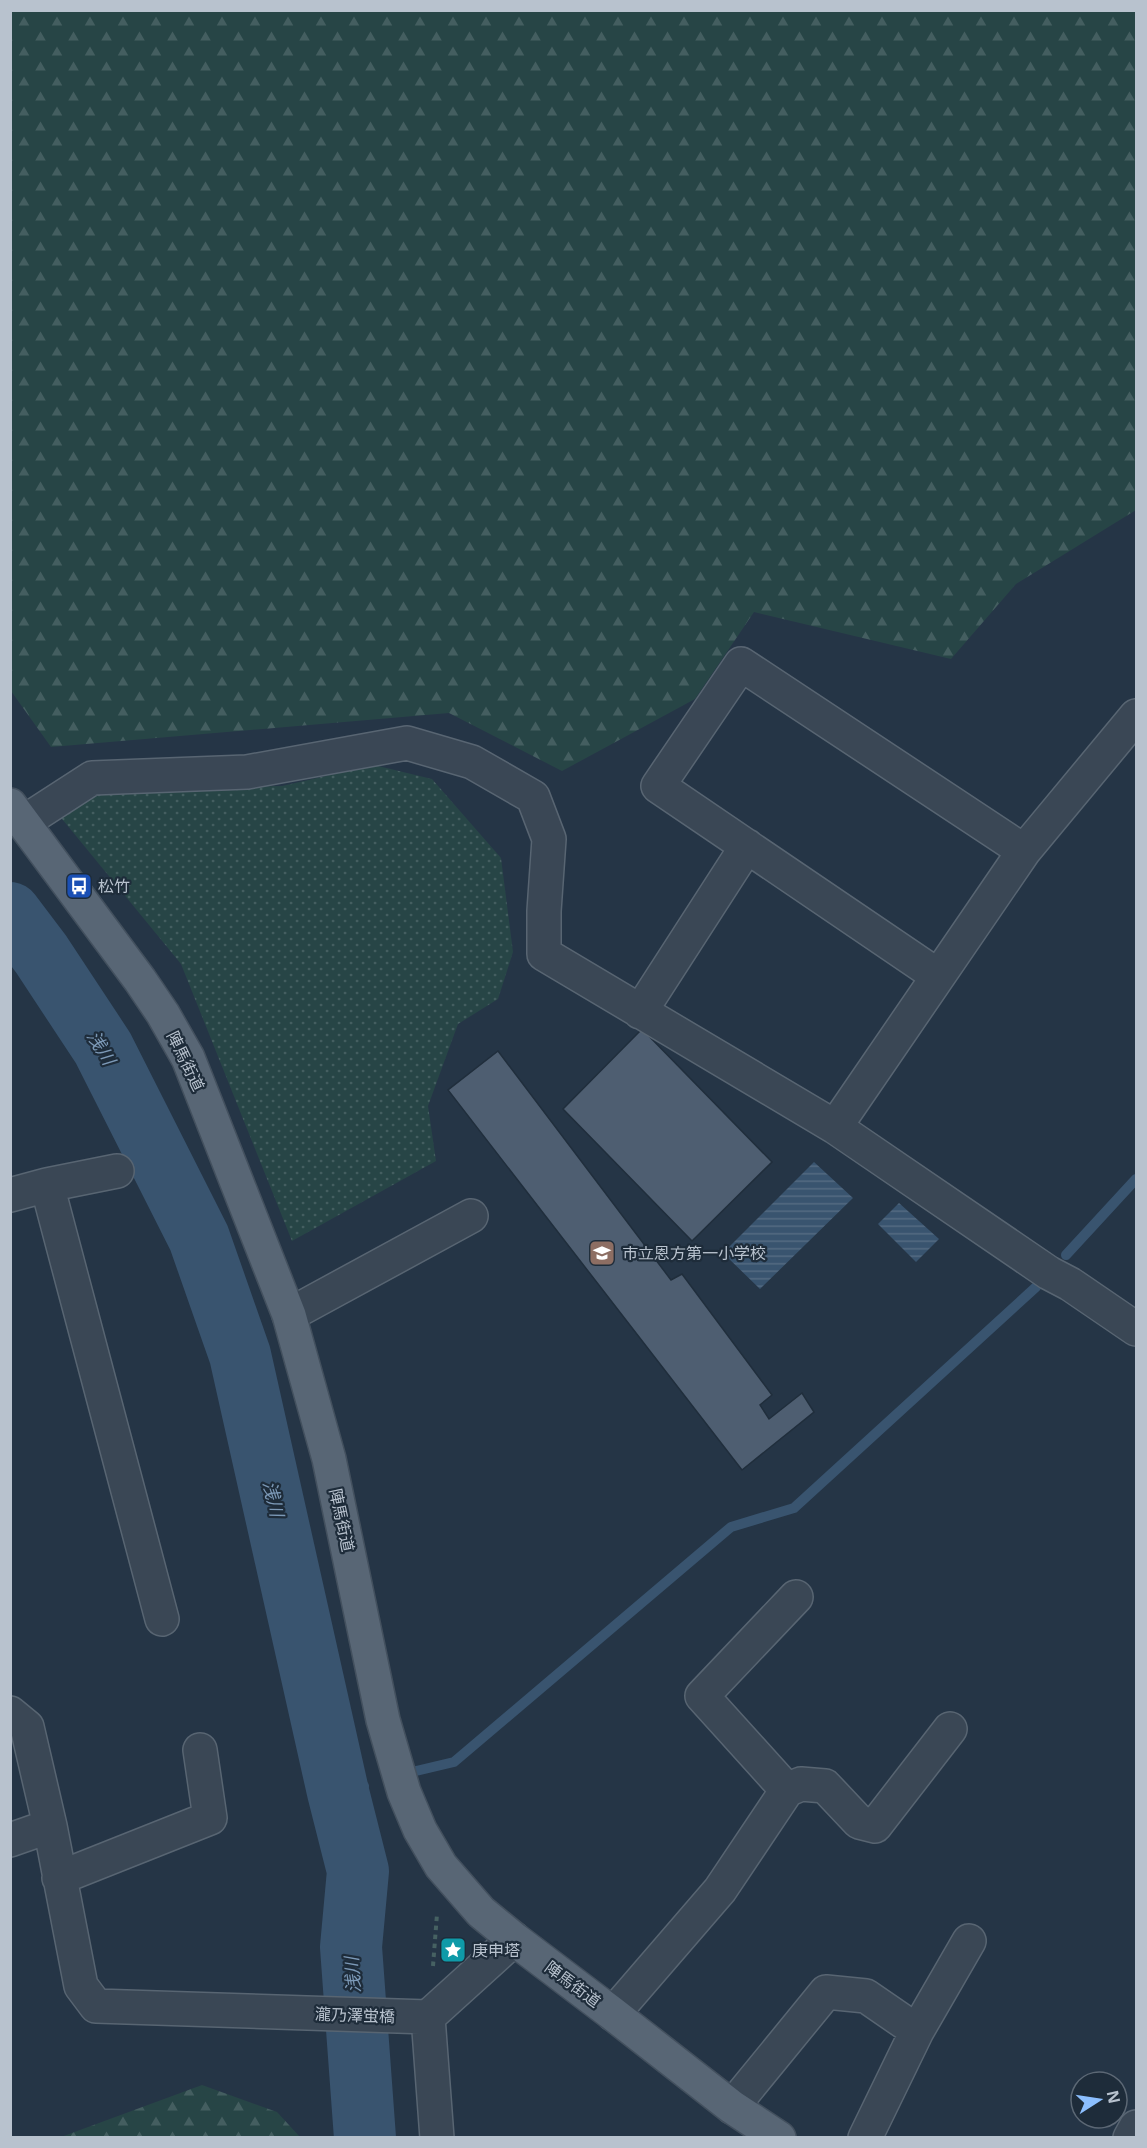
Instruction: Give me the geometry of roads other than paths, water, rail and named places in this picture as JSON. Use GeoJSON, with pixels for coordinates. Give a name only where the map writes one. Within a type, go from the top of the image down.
{"type":"FeatureCollection","features":[{"type":"Feature","properties":{"kind":"main road","name":"陣馬街道"},"geometry":{"type":"LineString","coordinates":[[17,813],[140,980],[188,1058],[290,1315],[329,1459],[382,1720],[404,1791],[420,1830],[441,1866],[481,1912],[732,2107],[779,2138]]}},
{"type":"Feature","properties":{"kind":"street"},"geometry":{"type":"LineString","coordinates":[[938,976],[658,786],[741,664],[1024,851]]}},
{"type":"Feature","properties":{"kind":"street"},"geometry":{"type":"LineString","coordinates":[[835,1127],[1024,851],[1137,716]]}},
{"type":"Feature","properties":{"kind":"street"},"geometry":{"type":"LineString","coordinates":[[17,813],[92,778],[247,772],[407,743],[472,762],[533,797],[549,839],[544,911],[544,954],[835,1127],[1049,1273],[1137,1329]]}},
{"type":"Feature","properties":{"kind":"street"},"geometry":{"type":"LineString","coordinates":[[640,1012],[747,846]]}},
{"type":"Feature","properties":{"kind":"street"},"geometry":{"type":"LineString","coordinates":[[10,1195],[117,1171]]}},
{"type":"Feature","properties":{"kind":"street"},"geometry":{"type":"LineString","coordinates":[[47,1185],[162,1619]]}},
{"type":"Feature","properties":{"kind":"street"},"geometry":{"type":"LineString","coordinates":[[290,1315],[471,1216]]}},
{"type":"Feature","properties":{"kind":"street"},"geometry":{"type":"LineString","coordinates":[[787,1790],[702,1696],[796,1597]]}},
{"type":"Feature","properties":{"kind":"street"},"geometry":{"type":"LineString","coordinates":[[10,1713],[27,1727],[59,1878],[210,1818],[200,1750]]}},
{"type":"Feature","properties":{"kind":"street"},"geometry":{"type":"LineString","coordinates":[[613,2014],[720,1890],[787,1790],[801,1784],[825,1786],[859,1822],[875,1826],[950,1729]]}},
{"type":"Feature","properties":{"kind":"street"},"geometry":{"type":"LineString","coordinates":[[10,1840],[50,1827]]}},
{"type":"Feature","properties":{"kind":"street","name":"瀧乃澤蛍橋"},"geometry":{"type":"LineString","coordinates":[[59,1878],[81,1986],[96,2006],[420,2018]]}},
{"type":"Feature","properties":{"kind":"street"},"geometry":{"type":"LineString","coordinates":[[437,2138],[420,2018],[514,1939]]}},
{"type":"Feature","properties":{"kind":"street"},"geometry":{"type":"LineString","coordinates":[[865,2138],[916,2031],[969,1941]]}},
{"type":"Feature","properties":{"kind":"street"},"geometry":{"type":"LineString","coordinates":[[732,2107],[826,1992],[866,1995],[916,2031]]}},
{"type":"Feature","properties":{"kind":"street"},"geometry":{"type":"LineString","coordinates":[[1130,2138],[1137,2127]]}},
{"type":"Feature","properties":{"kind":"water"},"geometry":{"type":"Polygon","coordinates":[[[814,1162],[853,1198],[760,1289],[723,1253],[814,1162]]]}},
{"type":"Feature","properties":{"kind":"water"},"geometry":{"type":"Polygon","coordinates":[[[899,1203],[939,1239],[916,1262],[878,1224],[899,1203]]]}},
{"type":"Feature","properties":{"kind":"waterway","name":"浅川"},"geometry":{"type":"LineString","coordinates":[[10,913],[41,954],[103,1048],[199,1238],[240,1355],[338,1792],[358,1871],[351,1947],[365,2138]]}},
{"type":"Feature","properties":{"kind":"waterway"},"geometry":{"type":"LineString","coordinates":[[1066,1255],[1136,1179]]}},
{"type":"Feature","properties":{"kind":"waterway"},"geometry":{"type":"LineString","coordinates":[[416,1771],[454,1762],[731,1527],[794,1508],[1036,1287]]}},
{"type":"Feature","properties":{"kind":"waterway"},"geometry":{"type":"LineString","coordinates":[[338,1792],[364,1786]]}},
{"type":"Feature","properties":{"kind":"place","name":"松竹"},"geometry":{"type":"Point","coordinates":[79,886]}},
{"type":"Feature","properties":{"kind":"place","name":"市立恩方第一小学校"},"geometry":{"type":"Point","coordinates":[602,1253]}},
{"type":"Feature","properties":{"kind":"place","name":"庚申塔"},"geometry":{"type":"Point","coordinates":[453,1950]}}]}
